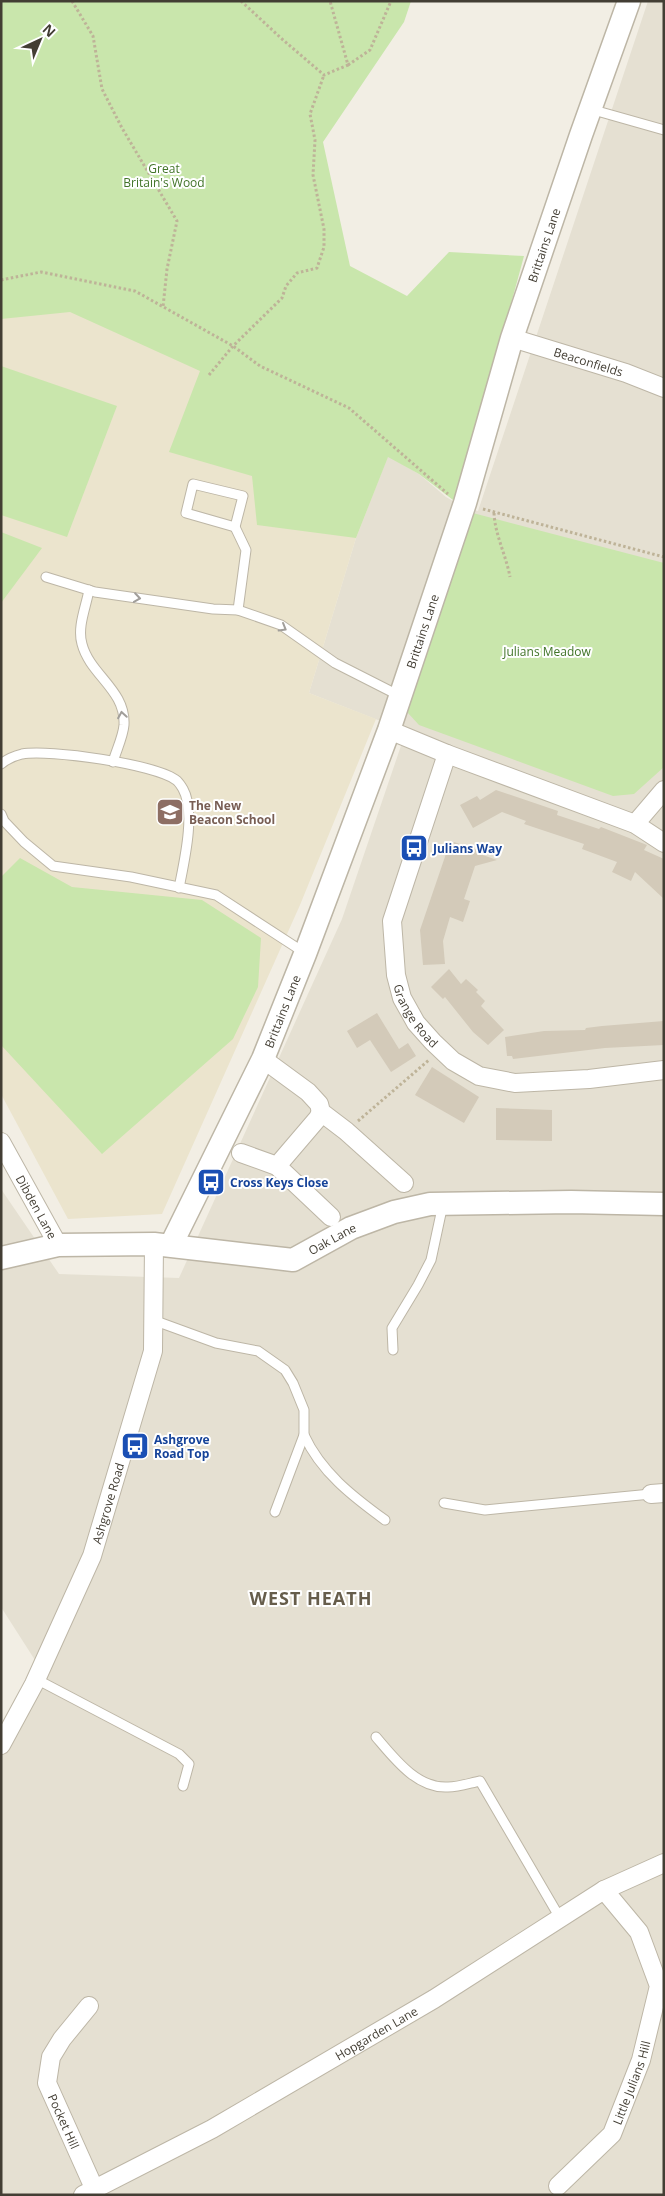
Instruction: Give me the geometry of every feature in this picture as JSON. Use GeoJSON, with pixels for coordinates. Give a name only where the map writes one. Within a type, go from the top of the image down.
{"type":"FeatureCollection","features":[{"type":"Feature","properties":{"kind":"street","name":"Brittains Lane"},"geometry":{"type":"LineString","coordinates":[[162,1245],[262,1059],[305,954],[389,730],[465,503],[512,338],[629,1]]}},
{"type":"Feature","properties":{"kind":"street","name":"Beaconfields"},"geometry":{"type":"LineString","coordinates":[[512,338],[626,373],[664,388]]}},
{"type":"Feature","properties":{"kind":"street"},"geometry":{"type":"LineString","coordinates":[[389,730],[446,754],[635,824],[664,843]]}},
{"type":"Feature","properties":{"kind":"street","name":"Grange Road"},"geometry":{"type":"LineString","coordinates":[[446,754],[392,921],[396,975],[402,998],[416,1023],[453,1061],[480,1076],[515,1083],[589,1079],[664,1070]]}},
{"type":"Feature","properties":{"kind":"street"},"geometry":{"type":"LineString","coordinates":[[635,824],[664,790]]}},
{"type":"Feature","properties":{"kind":"street"},"geometry":{"type":"LineString","coordinates":[[262,1059],[308,1092],[319,1104],[321,1112],[346,1131],[404,1183]]}},
{"type":"Feature","properties":{"kind":"street"},"geometry":{"type":"LineString","coordinates":[[277,1166],[321,1112]]}},
{"type":"Feature","properties":{"kind":"street","name":"Dibden Lane"},"geometry":{"type":"LineString","coordinates":[[1,1142],[58,1245]]}},
{"type":"Feature","properties":{"kind":"street"},"geometry":{"type":"LineString","coordinates":[[241,1153],[277,1166],[331,1216]]}},
{"type":"Feature","properties":{"kind":"street","name":"Oak Lane"},"geometry":{"type":"LineString","coordinates":[[1,1258],[58,1245],[162,1245],[292,1260],[351,1228],[394,1212],[430,1204],[571,1202],[664,1204]]}},
{"type":"Feature","properties":{"kind":"street","name":"Ashgrove Road"},"geometry":{"type":"LineString","coordinates":[[1,1745],[36,1679],[92,1556],[153,1351],[153,1320],[162,1245]]}},
{"type":"Feature","properties":{"kind":"street","name":"Hopgarden Lane"},"geometry":{"type":"LineString","coordinates":[[89,2192],[212,2129],[434,1999],[604,1890],[664,1863]]}},
{"type":"Feature","properties":{"kind":"street","name":"Little Julians Hill"},"geometry":{"type":"LineString","coordinates":[[558,2186],[612,2134],[641,2060],[662,1985],[639,1932],[604,1890]]}},
{"type":"Feature","properties":{"kind":"street","name":"Pocket Hill"},"geometry":{"type":"LineString","coordinates":[[89,2006],[62,2039],[51,2057],[47,2083],[89,2192]]}},
{"type":"Feature","properties":{"kind":"lane"},"geometry":{"type":"LineString","coordinates":[[590,109],[664,130]]}},
{"type":"Feature","properties":{"kind":"lane"},"geometry":{"type":"LineString","coordinates":[[235,527],[186,513],[193,484],[242,496],[235,527],[246,550],[238,610]]}},
{"type":"Feature","properties":{"kind":"lane"},"geometry":{"type":"LineString","coordinates":[[46,577],[89,590],[213,609],[238,610],[280,626],[335,663],[400,696]]}},
{"type":"Feature","properties":{"kind":"lane"},"geometry":{"type":"LineString","coordinates":[[89,590],[81,629],[81,642],[86,656],[120,700],[124,725],[113,762]]}},
{"type":"Feature","properties":{"kind":"lane"},"geometry":{"type":"LineString","coordinates":[[1,764],[15,756],[35,754],[91,758],[154,770],[177,781],[184,792],[188,835],[179,888]]}},
{"type":"Feature","properties":{"kind":"lane"},"geometry":{"type":"LineString","coordinates":[[1,814],[4,821],[24,842],[53,866],[131,877],[216,895],[305,954]]}},
{"type":"Feature","properties":{"kind":"lane"},"geometry":{"type":"LineString","coordinates":[[393,1350],[392,1328],[431,1260],[443,1204]]}},
{"type":"Feature","properties":{"kind":"lane"},"geometry":{"type":"LineString","coordinates":[[153,1320],[216,1343],[258,1350],[285,1370],[293,1382],[304,1410],[304,1435],[275,1512]]}},
{"type":"Feature","properties":{"kind":"lane"},"geometry":{"type":"LineString","coordinates":[[304,1435],[310,1448],[329,1474],[356,1500],[385,1520]]}},
{"type":"Feature","properties":{"kind":"lane"},"geometry":{"type":"LineString","coordinates":[[444,1503],[485,1510],[657,1493]]}},
{"type":"Feature","properties":{"kind":"lane"},"geometry":{"type":"LineString","coordinates":[[36,1679],[179,1754],[188,1764],[182,1786]]}},
{"type":"Feature","properties":{"kind":"lane"},"geometry":{"type":"LineString","coordinates":[[376,1737],[399,1765],[423,1782],[447,1788],[480,1781],[560,1918]]}},
{"type":"Feature","properties":{"kind":"path"},"geometry":{"type":"LineString","coordinates":[[72,1],[93,36],[102,89],[122,128],[177,222],[167,269],[163,307]]}},
{"type":"Feature","properties":{"kind":"path"},"geometry":{"type":"LineString","coordinates":[[240,1],[324,75]]}},
{"type":"Feature","properties":{"kind":"path"},"geometry":{"type":"LineString","coordinates":[[330,1],[348,65]]}},
{"type":"Feature","properties":{"kind":"path"},"geometry":{"type":"LineString","coordinates":[[208,374],[233,346],[282,298],[286,286],[297,274],[317,268],[324,247],[324,229],[313,175],[315,140],[310,114],[324,75],[348,65],[370,50],[391,1]]}},
{"type":"Feature","properties":{"kind":"path"},"geometry":{"type":"LineString","coordinates":[[1,280],[41,272],[135,291],[233,346],[260,366],[348,408],[448,494],[465,503],[494,513],[664,557]]}},
{"type":"Feature","properties":{"kind":"path"},"geometry":{"type":"LineString","coordinates":[[494,513],[497,537],[507,560],[510,577]]}},
{"type":"Feature","properties":{"kind":"path"},"geometry":{"type":"LineString","coordinates":[[346,1131],[441,1050]]}},
{"type":"Feature","properties":{"kind":"shaded area"},"geometry":{"type":"Polygon","coordinates":[[[648,1],[664,1],[664,2195],[1,2195],[1,1736],[49,1682],[1,1607],[1,1189],[59,1274],[179,1278],[342,919],[406,731],[309,693],[356,538],[388,456],[419,474],[446,497],[465,508],[478,511],[648,1]]]}},
{"type":"Feature","properties":{"kind":"shaded area","name":"The New Beacon School"},"geometry":{"type":"Polygon","coordinates":[[[40,282],[388,456],[356,538],[309,693],[376,719],[300,905],[162,1214],[68,1219],[1,1094],[1,290],[40,282]]]}},
{"type":"Feature","properties":{"kind":"green space","name":"Great Britain's Wood"},"geometry":{"type":"Polygon","coordinates":[[[1,1],[411,1],[404,22],[323,142],[350,266],[407,296],[449,252],[524,256],[457,503],[419,474],[388,457],[356,538],[257,525],[252,476],[169,452],[200,371],[70,312],[1,319],[1,1]]]}},
{"type":"Feature","properties":{"kind":"green space"},"geometry":{"type":"Polygon","coordinates":[[[1,366],[117,406],[67,537],[1,515],[1,366]]]}},
{"type":"Feature","properties":{"kind":"green space","name":"Julians Meadow"},"geometry":{"type":"Polygon","coordinates":[[[469,512],[664,563],[664,767],[634,794],[613,796],[419,725],[407,712],[469,512]]]}},
{"type":"Feature","properties":{"kind":"green space"},"geometry":{"type":"Polygon","coordinates":[[[1,532],[42,548],[1,603],[1,532]]]}},
{"type":"Feature","properties":{"kind":"green space"},"geometry":{"type":"Polygon","coordinates":[[[20,858],[72,887],[202,900],[261,938],[258,987],[233,1039],[102,1154],[1,1045],[1,877],[20,858]]]}},
{"type":"Feature","properties":{"kind":"building"},"geometry":{"type":"Polygon","coordinates":[[[496,790],[558,811],[557,815],[599,829],[601,827],[647,845],[644,850],[664,859],[664,899],[635,872],[631,881],[612,872],[617,862],[582,849],[584,844],[524,824],[526,821],[502,812],[473,828],[460,805],[477,796],[480,800],[496,790]]]}},
{"type":"Feature","properties":{"kind":"building"},"geometry":{"type":"Polygon","coordinates":[[[454,842],[478,850],[477,853],[497,860],[475,866],[464,899],[470,901],[463,922],[450,917],[443,941],[445,964],[423,965],[420,930],[449,845],[453,847],[454,842]]]}},
{"type":"Feature","properties":{"kind":"building"},"geometry":{"type":"Polygon","coordinates":[[[449,969],[461,984],[466,979],[478,990],[476,992],[485,1001],[481,1006],[504,1030],[488,1045],[473,1032],[445,997],[443,999],[431,987],[449,969]]]}},
{"type":"Feature","properties":{"kind":"building"},"geometry":{"type":"Polygon","coordinates":[[[377,1013],[399,1049],[408,1043],[416,1056],[391,1072],[370,1040],[357,1048],[347,1031],[377,1013]]]}},
{"type":"Feature","properties":{"kind":"building"},"geometry":{"type":"Polygon","coordinates":[[[664,1021],[664,1045],[605,1048],[513,1059],[512,1056],[507,1056],[505,1037],[544,1031],[585,1030],[586,1028],[602,1026],[664,1021]]]}},
{"type":"Feature","properties":{"kind":"building"},"geometry":{"type":"Polygon","coordinates":[[[432,1067],[479,1097],[464,1123],[415,1095],[432,1067]]]}},
{"type":"Feature","properties":{"kind":"building"},"geometry":{"type":"Polygon","coordinates":[[[496,1108],[552,1110],[552,1141],[496,1140],[496,1108]]]}},
{"type":"Feature","properties":{"kind":"place","name":"The New Beacon School"},"geometry":{"type":"Point","coordinates":[170,812]}},
{"type":"Feature","properties":{"kind":"place","name":"Julians Way"},"geometry":{"type":"Point","coordinates":[414,848]}},
{"type":"Feature","properties":{"kind":"place","name":"Cross Keys Close"},"geometry":{"type":"Point","coordinates":[211,1182]}},
{"type":"Feature","properties":{"kind":"place","name":"Ashgrove Road Top"},"geometry":{"type":"Point","coordinates":[135,1446]}},
{"type":"Feature","properties":{"kind":"district","name":"WEST HEATH"},"geometry":{"type":"Point","coordinates":[311,1598]}}]}
